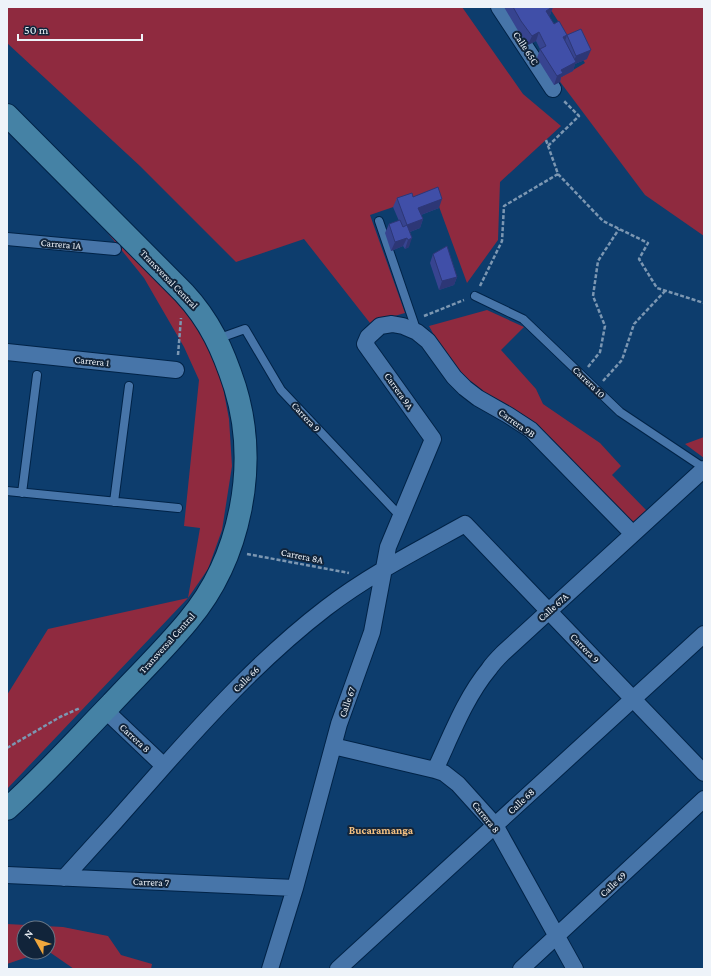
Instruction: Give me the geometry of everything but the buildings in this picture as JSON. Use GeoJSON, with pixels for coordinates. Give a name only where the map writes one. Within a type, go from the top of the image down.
{"type":"FeatureCollection","features":[{"type":"Feature","properties":{"kind":"main road","name":"Transversal Central"},"geometry":{"type":"LineString","coordinates":[[7,116],[17,134],[184,292],[203,315],[217,339],[239,403],[245,436],[245,477],[236,525],[229,550],[219,573],[205,597],[189,621],[32,786],[7,809]]}},
{"type":"Feature","properties":{"kind":"street","name":"Calle 65C"},"geometry":{"type":"LineString","coordinates":[[499,7],[553,89]]}},
{"type":"Feature","properties":{"kind":"street","name":"Carrera 1A"},"geometry":{"type":"LineString","coordinates":[[7,239],[115,249]]}},
{"type":"Feature","properties":{"kind":"street","name":"Carrera 9B"},"geometry":{"type":"LineString","coordinates":[[365,344],[368,337],[380,326],[392,324],[415,327],[428,341],[454,377],[465,388],[478,398],[531,430],[633,534]]}},
{"type":"Feature","properties":{"kind":"street","name":"Carrera 9A"},"geometry":{"type":"LineString","coordinates":[[365,344],[433,439]]}},
{"type":"Feature","properties":{"kind":"street","name":"Carrera 1"},"geometry":{"type":"LineString","coordinates":[[7,352],[176,370]]}},
{"type":"Feature","properties":{"kind":"street","name":"Calle 67"},"geometry":{"type":"LineString","coordinates":[[270,969],[295,888],[333,746],[347,700],[372,632],[378,573],[433,439]]}},
{"type":"Feature","properties":{"kind":"street","name":"Calle 67A"},"geometry":{"type":"LineString","coordinates":[[435,770],[464,709],[488,669],[503,653],[704,469]]}},
{"type":"Feature","properties":{"kind":"street","name":"Calle 66"},"geometry":{"type":"LineString","coordinates":[[64,878],[199,727],[264,661],[293,634],[326,608],[378,573],[465,524]]}},
{"type":"Feature","properties":{"kind":"street","name":"Carrera 9"},"geometry":{"type":"LineString","coordinates":[[465,524],[704,773]]}},
{"type":"Feature","properties":{"kind":"street","name":"Calle 68"},"geometry":{"type":"LineString","coordinates":[[338,969],[704,634]]}},
{"type":"Feature","properties":{"kind":"street","name":"Carrera 8"},"geometry":{"type":"LineString","coordinates":[[105,710],[164,766]]}},
{"type":"Feature","properties":{"kind":"street","name":"Carrera 8"},"geometry":{"type":"LineString","coordinates":[[333,746],[435,770],[444,773],[458,784],[495,825],[575,969]]}},
{"type":"Feature","properties":{"kind":"street","name":"Calle 69"},"geometry":{"type":"LineString","coordinates":[[521,969],[704,799]]}},
{"type":"Feature","properties":{"kind":"street","name":"Carrera 7"},"geometry":{"type":"LineString","coordinates":[[7,875],[295,888]]}},
{"type":"Feature","properties":{"kind":"lane","name":"Carrera 9B"},"geometry":{"type":"LineString","coordinates":[[379,221],[415,327]]}},
{"type":"Feature","properties":{"kind":"lane","name":"Carrera 10"},"geometry":{"type":"LineString","coordinates":[[475,296],[523,319],[620,412],[704,469]]}},
{"type":"Feature","properties":{"kind":"lane","name":"Carrera 9"},"geometry":{"type":"LineString","coordinates":[[217,339],[245,329],[281,390],[401,517]]}},
{"type":"Feature","properties":{"kind":"lane"},"geometry":{"type":"LineString","coordinates":[[22,492],[37,374]]}},
{"type":"Feature","properties":{"kind":"lane"},"geometry":{"type":"LineString","coordinates":[[114,502],[129,386]]}},
{"type":"Feature","properties":{"kind":"lane"},"geometry":{"type":"LineString","coordinates":[[7,491],[178,508]]}},
{"type":"Feature","properties":{"kind":"path"},"geometry":{"type":"LineString","coordinates":[[548,146],[579,116],[553,89]]}},
{"type":"Feature","properties":{"kind":"path"},"geometry":{"type":"LineString","coordinates":[[546,140],[558,174],[603,221],[648,243],[639,259],[658,288],[704,303]]}},
{"type":"Feature","properties":{"kind":"path"},"geometry":{"type":"LineString","coordinates":[[415,327],[475,296],[502,241],[504,206],[558,174]]}},
{"type":"Feature","properties":{"kind":"path"},"geometry":{"type":"LineString","coordinates":[[582,375],[600,352],[605,326],[593,296],[598,261],[620,229]]}},
{"type":"Feature","properties":{"kind":"path"},"geometry":{"type":"LineString","coordinates":[[596,389],[622,360],[634,324],[664,291]]}},
{"type":"Feature","properties":{"kind":"path"},"geometry":{"type":"LineString","coordinates":[[176,370],[184,292]]}},
{"type":"Feature","properties":{"kind":"path","name":"Carrera 8A"},"geometry":{"type":"LineString","coordinates":[[229,550],[378,573]]}},
{"type":"Feature","properties":{"kind":"path"},"geometry":{"type":"LineString","coordinates":[[7,748],[60,716]]}},
{"type":"Feature","properties":{"kind":"shaded area"},"geometry":{"type":"Polygon","coordinates":[[[7,7],[462,7],[523,94],[561,126],[500,182],[498,240],[467,283],[434,193],[370,215],[405,313],[370,323],[304,239],[236,262],[140,166],[7,43],[7,7]]]}},
{"type":"Feature","properties":{"kind":"shaded area"},"geometry":{"type":"Polygon","coordinates":[[[549,7],[704,7],[704,236],[645,195],[558,79],[585,63],[549,7]]]}},
{"type":"Feature","properties":{"kind":"shaded area"},"geometry":{"type":"Polygon","coordinates":[[[86,206],[174,297],[202,334],[221,377],[229,419],[232,466],[222,530],[208,569],[188,598],[200,528],[184,526],[199,380],[184,347],[144,278],[86,206]]]}},
{"type":"Feature","properties":{"kind":"shaded area"},"geometry":{"type":"Polygon","coordinates":[[[487,310],[524,327],[501,350],[536,389],[543,404],[600,443],[621,466],[612,475],[647,511],[632,525],[530,419],[472,386],[450,364],[429,326],[487,310]]]}},
{"type":"Feature","properties":{"kind":"shaded area"},"geometry":{"type":"Polygon","coordinates":[[[704,437],[704,458],[685,444],[704,437]]]}},
{"type":"Feature","properties":{"kind":"shaded area"},"geometry":{"type":"Polygon","coordinates":[[[188,598],[7,789],[7,695],[48,629],[188,598]]]}},
{"type":"Feature","properties":{"kind":"shaded area"},"geometry":{"type":"Polygon","coordinates":[[[7,924],[16,924],[16,960],[19,960],[7,964],[7,924]]]}},
{"type":"Feature","properties":{"kind":"shaded area"},"geometry":{"type":"Polygon","coordinates":[[[56,927],[108,936],[121,955],[152,964],[151,969],[74,969],[56,957],[56,927]]]}},
{"type":"Feature","properties":{"kind":"district","name":"Bucaramanga"},"geometry":{"type":"Point","coordinates":[381,830]}}]}
